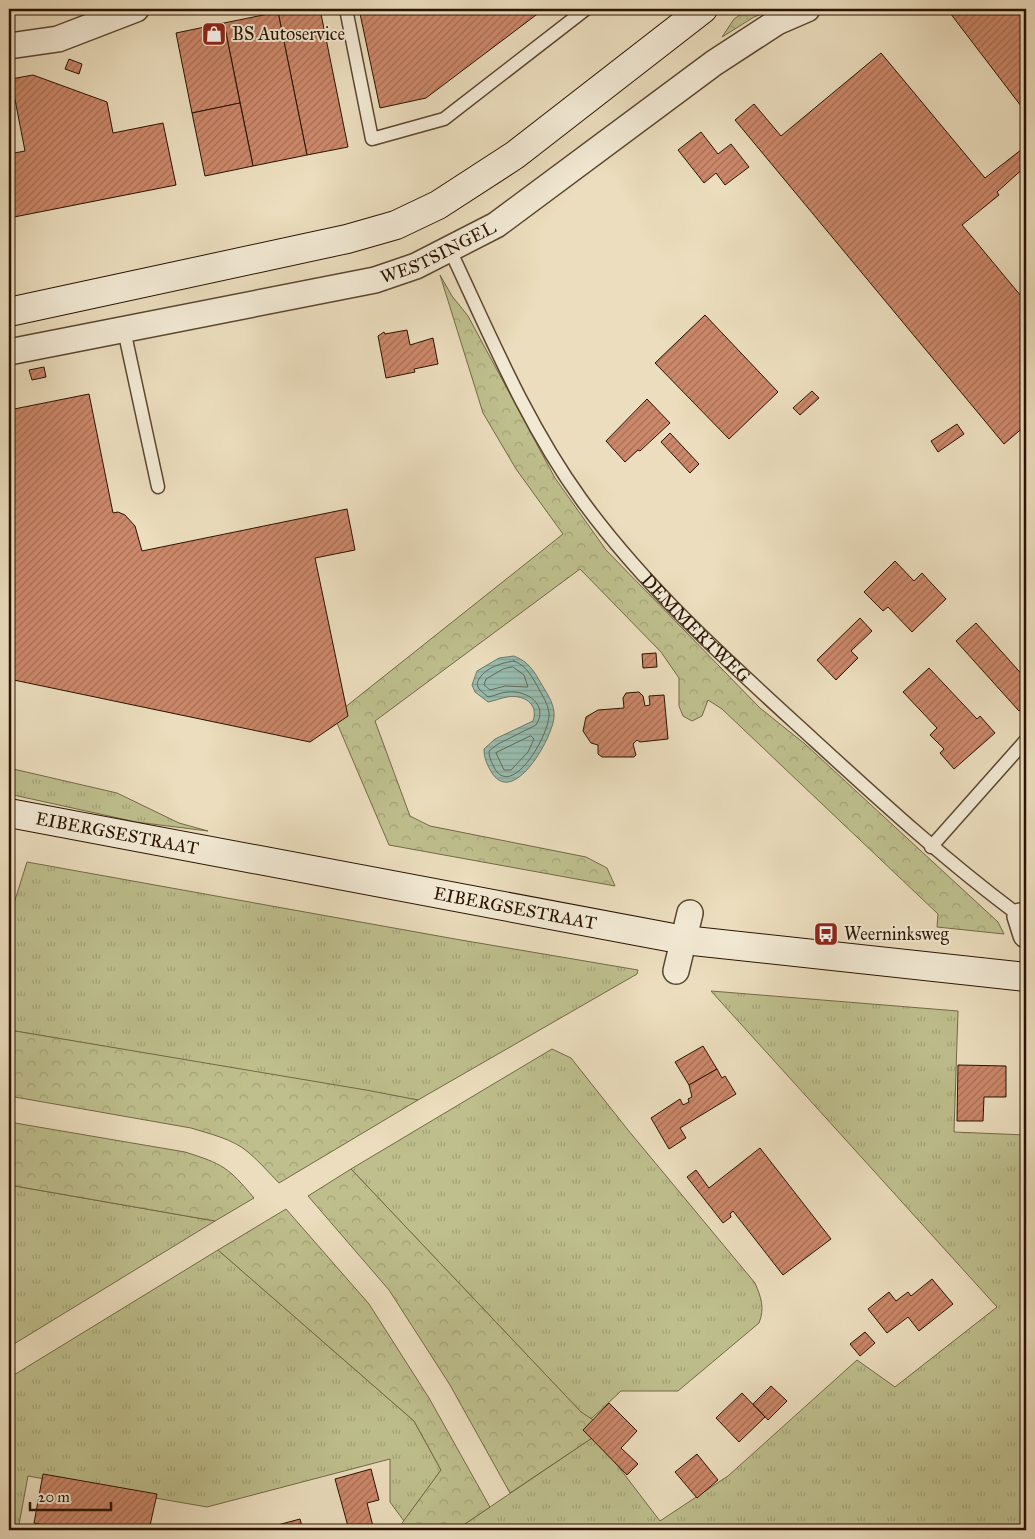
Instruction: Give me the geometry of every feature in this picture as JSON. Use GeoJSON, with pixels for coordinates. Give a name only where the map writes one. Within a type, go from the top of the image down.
{"type":"FeatureCollection","features":[{"type":"Feature","properties":{"kind":"main road"},"geometry":{"type":"LineString","coordinates":[[9,312],[347,239],[396,225],[438,205],[515,155],[703,9]]}},
{"type":"Feature","properties":{"kind":"main road","name":"EIBERGSESTRAAT"},"geometry":{"type":"LineString","coordinates":[[9,813],[684,940],[1026,977]]}},
{"type":"Feature","properties":{"kind":"street"},"geometry":{"type":"LineString","coordinates":[[9,46],[58,39],[136,9]]}},
{"type":"Feature","properties":{"kind":"street","name":"WESTSINGEL"},"geometry":{"type":"LineString","coordinates":[[9,352],[375,280],[416,266],[496,225],[714,62],[777,22],[807,9]]}},
{"type":"Feature","properties":{"kind":"street"},"geometry":{"type":"LineString","coordinates":[[676,970],[690,913]]}},
{"type":"Feature","properties":{"kind":"lane"},"geometry":{"type":"LineString","coordinates":[[346,9],[372,138],[444,119],[586,9]]}},
{"type":"Feature","properties":{"kind":"lane","name":"DEMMERTWEG"},"geometry":{"type":"LineString","coordinates":[[450,250],[522,403],[581,498],[662,597],[736,668],[931,847],[1023,926]]}},
{"type":"Feature","properties":{"kind":"lane"},"geometry":{"type":"LineString","coordinates":[[124,330],[158,487]]}},
{"type":"Feature","properties":{"kind":"lane"},"geometry":{"type":"LineString","coordinates":[[931,847],[1026,740]]}},
{"type":"Feature","properties":{"kind":"green space"},"geometry":{"type":"Polygon","coordinates":[[[749,9],[774,9],[754,17],[722,37],[734,19],[749,9]]]}},
{"type":"Feature","properties":{"kind":"green space"},"geometry":{"type":"Polygon","coordinates":[[[440,275],[452,296],[468,316],[555,478],[606,550],[760,708],[805,744],[998,922],[1004,934],[937,927],[938,914],[722,709],[708,700],[702,716],[692,721],[683,716],[679,706],[679,678],[661,652],[580,569],[375,721],[410,816],[430,826],[586,857],[607,868],[615,886],[389,845],[334,716],[563,534],[516,469],[483,413],[440,275]]]}},
{"type":"Feature","properties":{"kind":"green space"},"geometry":{"type":"Polygon","coordinates":[[[9,768],[117,793],[179,823],[208,831],[136,822],[9,794],[9,768]]]}},
{"type":"Feature","properties":{"kind":"green space"},"geometry":{"type":"Polygon","coordinates":[[[27,862],[638,970],[637,974],[418,1100],[9,1030],[9,919],[27,862]]]}},
{"type":"Feature","properties":{"kind":"green space"},"geometry":{"type":"Polygon","coordinates":[[[711,991],[958,1011],[954,1132],[1026,1135],[1026,1530],[456,1530],[595,1436],[660,1521],[728,1476],[857,1360],[895,1387],[997,1307],[711,991]]]}},
{"type":"Feature","properties":{"kind":"green space"},"geometry":{"type":"Polygon","coordinates":[[[9,1030],[418,1100],[279,1183],[242,1147],[213,1135],[191,1128],[9,1096],[9,1030]]]}},
{"type":"Feature","properties":{"kind":"green space"},"geometry":{"type":"Polygon","coordinates":[[[552,1049],[571,1058],[755,1283],[759,1293],[762,1312],[759,1323],[678,1391],[621,1391],[591,1419],[581,1412],[351,1169],[552,1049]]]}},
{"type":"Feature","properties":{"kind":"green space"},"geometry":{"type":"Polygon","coordinates":[[[9,1122],[185,1152],[224,1168],[238,1179],[254,1198],[215,1221],[9,1185],[9,1122]]]}},
{"type":"Feature","properties":{"kind":"green space"},"geometry":{"type":"Polygon","coordinates":[[[351,1169],[581,1412],[601,1425],[595,1436],[510,1493],[450,1385],[389,1290],[308,1196],[351,1169]]]}},
{"type":"Feature","properties":{"kind":"green space"},"geometry":{"type":"Polygon","coordinates":[[[9,1185],[215,1221],[9,1347],[9,1185]]]}},
{"type":"Feature","properties":{"kind":"green space"},"geometry":{"type":"Polygon","coordinates":[[[286,1209],[369,1304],[429,1398],[490,1507],[456,1530],[397,1530],[441,1470],[414,1421],[218,1250],[286,1209]]]}},
{"type":"Feature","properties":{"kind":"green space"},"geometry":{"type":"Polygon","coordinates":[[[218,1250],[414,1421],[441,1470],[404,1521],[390,1502],[390,1459],[207,1507],[28,1476],[18,1530],[9,1530],[9,1378],[218,1250]]]}},
{"type":"Feature","properties":{"kind":"water"},"geometry":{"type":"Polygon","coordinates":[[[514,656],[527,664],[536,675],[551,700],[554,717],[547,739],[531,765],[521,775],[511,781],[501,781],[492,773],[485,758],[484,749],[495,739],[533,721],[534,710],[529,702],[519,697],[513,696],[488,702],[475,692],[472,685],[477,671],[499,658],[514,656]]]}},
{"type":"Feature","properties":{"kind":"building"},"geometry":{"type":"Polygon","coordinates":[[[295,9],[320,9],[348,147],[307,155],[278,12],[295,9]]]}},
{"type":"Feature","properties":{"kind":"building"},"geometry":{"type":"Polygon","coordinates":[[[359,9],[544,9],[426,98],[380,108],[359,9]]]}},
{"type":"Feature","properties":{"kind":"building"},"geometry":{"type":"Polygon","coordinates":[[[947,9],[1026,9],[1026,106],[1021,106],[947,9]]]}},
{"type":"Feature","properties":{"kind":"building"},"geometry":{"type":"Polygon","coordinates":[[[278,12],[307,155],[253,166],[224,23],[278,12]]]}},
{"type":"Feature","properties":{"kind":"building"},"geometry":{"type":"Polygon","coordinates":[[[224,23],[240,103],[192,113],[176,33],[224,23]]]}},
{"type":"Feature","properties":{"kind":"building"},"geometry":{"type":"Polygon","coordinates":[[[881,53],[985,178],[1026,146],[1026,166],[997,192],[999,195],[962,225],[1026,302],[1026,425],[1004,444],[735,120],[754,104],[781,136],[881,53]]]}},
{"type":"Feature","properties":{"kind":"building"},"geometry":{"type":"Polygon","coordinates":[[[69,59],[82,64],[79,74],[65,69],[69,59]]]}},
{"type":"Feature","properties":{"kind":"building"},"geometry":{"type":"Polygon","coordinates":[[[33,75],[107,102],[113,133],[163,123],[176,185],[9,218],[9,154],[25,151],[11,79],[33,75]]]}},
{"type":"Feature","properties":{"kind":"building"},"geometry":{"type":"Polygon","coordinates":[[[240,103],[253,166],[205,176],[192,113],[240,103]]]}},
{"type":"Feature","properties":{"kind":"building"},"geometry":{"type":"Polygon","coordinates":[[[701,132],[718,154],[731,144],[749,167],[725,185],[716,173],[704,183],[678,150],[701,132]]]}},
{"type":"Feature","properties":{"kind":"building"},"geometry":{"type":"Polygon","coordinates":[[[705,315],[778,392],[729,439],[655,363],[705,315]]]}},
{"type":"Feature","properties":{"kind":"building"},"geometry":{"type":"Polygon","coordinates":[[[407,330],[410,345],[433,338],[438,364],[414,369],[415,372],[386,378],[378,336],[384,332],[385,334],[407,330]]]}},
{"type":"Feature","properties":{"kind":"building"},"geometry":{"type":"Polygon","coordinates":[[[44,367],[46,377],[32,380],[29,370],[44,367]]]}},
{"type":"Feature","properties":{"kind":"building"},"geometry":{"type":"Polygon","coordinates":[[[812,391],[819,398],[800,415],[793,408],[812,391]]]}},
{"type":"Feature","properties":{"kind":"building"},"geometry":{"type":"Polygon","coordinates":[[[89,394],[113,513],[118,512],[125,515],[135,526],[142,551],[347,509],[355,550],[315,558],[348,716],[310,742],[9,679],[9,410],[89,394]]]}},
{"type":"Feature","properties":{"kind":"building"},"geometry":{"type":"Polygon","coordinates":[[[647,399],[670,423],[640,451],[638,450],[625,462],[606,441],[647,399]]]}},
{"type":"Feature","properties":{"kind":"building"},"geometry":{"type":"Polygon","coordinates":[[[957,424],[964,434],[938,452],[931,441],[957,424]]]}},
{"type":"Feature","properties":{"kind":"building"},"geometry":{"type":"Polygon","coordinates":[[[670,433],[699,464],[690,473],[661,442],[670,433]]]}},
{"type":"Feature","properties":{"kind":"building"},"geometry":{"type":"Polygon","coordinates":[[[895,561],[914,581],[922,573],[946,599],[912,632],[888,607],[883,611],[864,592],[895,561]]]}},
{"type":"Feature","properties":{"kind":"building"},"geometry":{"type":"Polygon","coordinates":[[[860,618],[872,631],[851,651],[858,658],[836,680],[817,660],[860,618]]]}},
{"type":"Feature","properties":{"kind":"building"},"geometry":{"type":"Polygon","coordinates":[[[976,623],[1026,679],[1026,704],[1019,711],[956,641],[976,623]]]}},
{"type":"Feature","properties":{"kind":"building"},"geometry":{"type":"Polygon","coordinates":[[[656,653],[657,667],[643,668],[642,654],[656,653]]]}},
{"type":"Feature","properties":{"kind":"building"},"geometry":{"type":"Polygon","coordinates":[[[929,668],[977,719],[980,716],[995,733],[954,769],[940,753],[944,749],[930,735],[937,728],[903,692],[929,668]]]}},
{"type":"Feature","properties":{"kind":"building"},"geometry":{"type":"Polygon","coordinates":[[[639,692],[643,696],[645,706],[650,705],[649,696],[664,695],[668,739],[640,742],[637,740],[633,744],[636,755],[634,757],[602,757],[598,754],[598,745],[591,743],[583,731],[586,717],[598,710],[624,708],[623,698],[626,693],[639,692]]]}},
{"type":"Feature","properties":{"kind":"building"},"geometry":{"type":"Polygon","coordinates":[[[703,1046],[717,1069],[689,1085],[675,1062],[703,1046]]]}},
{"type":"Feature","properties":{"kind":"building"},"geometry":{"type":"Polygon","coordinates":[[[958,1065],[1006,1066],[1006,1097],[984,1097],[983,1121],[957,1121],[958,1065]]]}},
{"type":"Feature","properties":{"kind":"building"},"geometry":{"type":"Polygon","coordinates":[[[717,1069],[722,1078],[725,1076],[736,1094],[680,1128],[686,1138],[669,1149],[651,1118],[680,1099],[683,1105],[689,1102],[688,1099],[692,1097],[689,1085],[717,1069]]]}},
{"type":"Feature","properties":{"kind":"building"},"geometry":{"type":"Polygon","coordinates":[[[760,1148],[831,1239],[783,1275],[733,1211],[730,1214],[731,1217],[723,1223],[687,1177],[696,1170],[709,1188],[760,1148]]]}},
{"type":"Feature","properties":{"kind":"building"},"geometry":{"type":"Polygon","coordinates":[[[932,1279],[953,1304],[919,1331],[908,1317],[887,1333],[868,1309],[889,1292],[896,1301],[908,1292],[911,1296],[932,1279]]]}},
{"type":"Feature","properties":{"kind":"building"},"geometry":{"type":"Polygon","coordinates":[[[865,1332],[875,1343],[860,1356],[850,1344],[865,1332]]]}},
{"type":"Feature","properties":{"kind":"building"},"geometry":{"type":"Polygon","coordinates":[[[771,1386],[787,1401],[768,1420],[753,1404],[771,1386]]]}},
{"type":"Feature","properties":{"kind":"building"},"geometry":{"type":"Polygon","coordinates":[[[742,1393],[765,1417],[739,1442],[716,1418],[742,1393]]]}},
{"type":"Feature","properties":{"kind":"building"},"geometry":{"type":"Polygon","coordinates":[[[609,1403],[637,1431],[621,1448],[638,1464],[627,1475],[583,1430],[609,1403]]]}},
{"type":"Feature","properties":{"kind":"building"},"geometry":{"type":"Polygon","coordinates":[[[697,1454],[718,1480],[697,1498],[675,1472],[697,1454]]]}},
{"type":"Feature","properties":{"kind":"building"},"geometry":{"type":"Polygon","coordinates":[[[371,1469],[379,1500],[367,1503],[374,1530],[349,1530],[335,1479],[371,1469]]]}},
{"type":"Feature","properties":{"kind":"building"},"geometry":{"type":"Polygon","coordinates":[[[43,1474],[157,1494],[149,1530],[84,1530],[71,1528],[70,1530],[34,1523],[43,1474]]]}},
{"type":"Feature","properties":{"kind":"building"},"geometry":{"type":"Polygon","coordinates":[[[300,1519],[303,1530],[259,1530],[300,1519]]]}},
{"type":"Feature","properties":{"kind":"place","name":"BS Autoservice"},"geometry":{"type":"Point","coordinates":[214,34]}},
{"type":"Feature","properties":{"kind":"place","name":"Weerninksweg"},"geometry":{"type":"Point","coordinates":[826,934]}}]}
